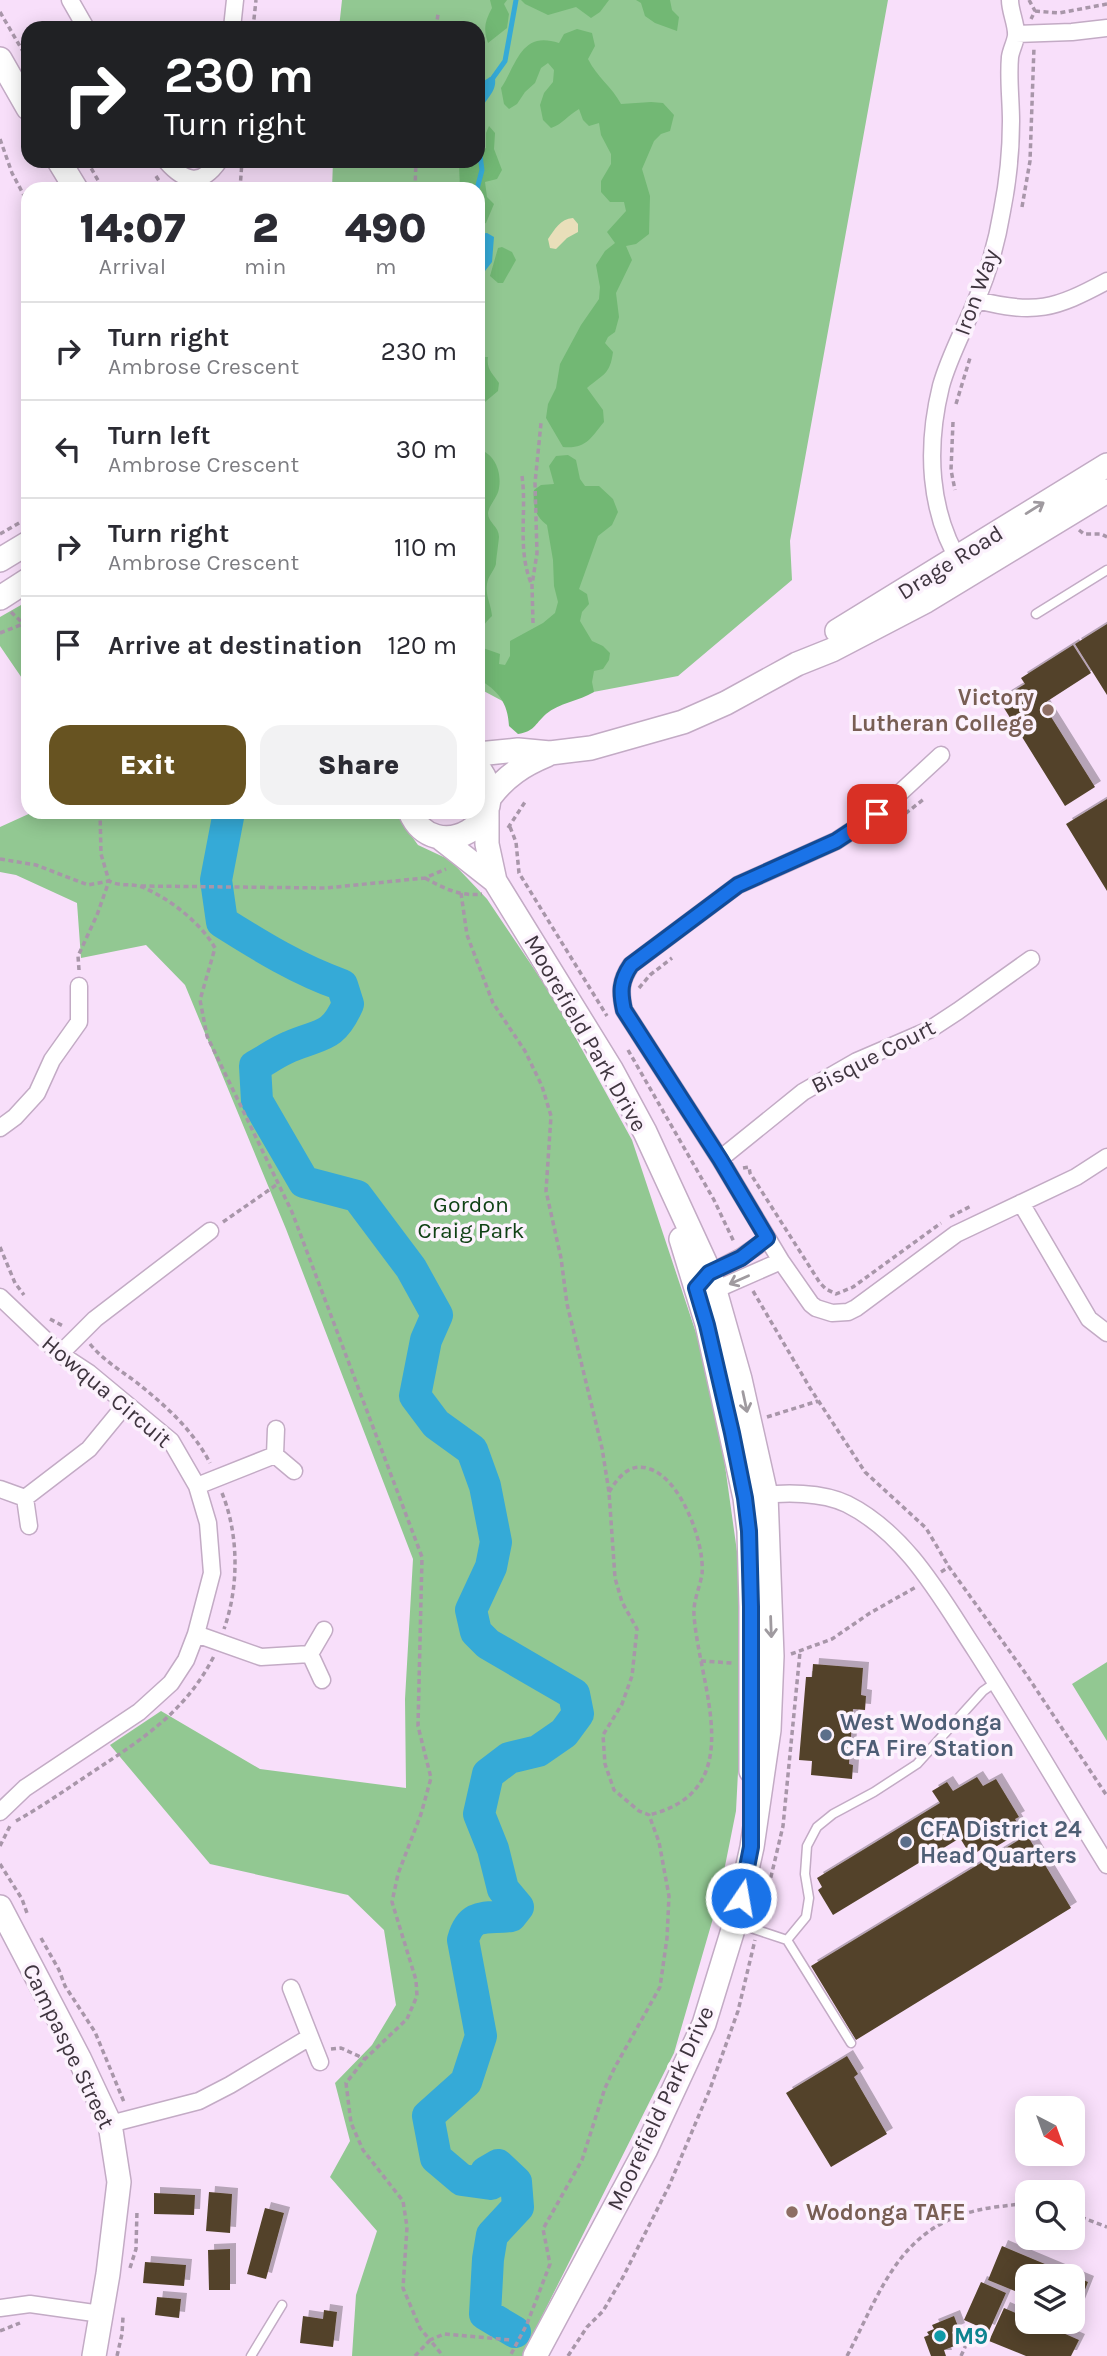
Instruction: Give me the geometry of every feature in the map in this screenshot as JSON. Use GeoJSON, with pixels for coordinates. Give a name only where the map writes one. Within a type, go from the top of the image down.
{"type":"FeatureCollection","features":[{"type":"Feature","properties":{"kind":"main road"},"geometry":{"type":"LineString","coordinates":[[0,59],[21,95]]}},
{"type":"Feature","properties":{"kind":"main road","name":"Drage Road"},"geometry":{"type":"LineString","coordinates":[[963,567],[1107,465]]}},
{"type":"Feature","properties":{"kind":"main road","name":"Drage Road"},"geometry":{"type":"LineString","coordinates":[[485,753],[518,750],[550,753],[591,748],[683,722],[726,703],[797,664],[826,638],[1107,491]]}},
{"type":"Feature","properties":{"kind":"main road"},"geometry":{"type":"LineString","coordinates":[[0,560],[21,547]]}},
{"type":"Feature","properties":{"kind":"main road"},"geometry":{"type":"LineString","coordinates":[[0,598],[21,584]]}},
{"type":"Feature","properties":{"kind":"main road","name":"Drage Road"},"geometry":{"type":"LineString","coordinates":[[485,812],[499,785],[523,765],[550,753]]}},
{"type":"Feature","properties":{"kind":"main road"},"geometry":{"type":"LineString","coordinates":[[485,782],[489,804],[487,844],[495,881]]}},
{"type":"Feature","properties":{"kind":"main road"},"geometry":{"type":"LineString","coordinates":[[414,819],[428,833],[439,837],[495,881]]}},
{"type":"Feature","properties":{"kind":"main road","name":"Drage Road"},"geometry":{"type":"LineString","coordinates":[[439,837],[454,838],[468,833],[482,819]]}},
{"type":"Feature","properties":{"kind":"main road","name":"Moorefield Park Drive"},"geometry":{"type":"LineString","coordinates":[[495,881],[611,1069],[671,1187],[674,1216],[729,1335],[750,1423],[755,1496],[749,1531],[762,1657],[751,1847],[735,1923],[704,2024],[639,2162],[535,2356]]}},
{"type":"Feature","properties":{"kind":"main road","name":"Moorefield Park Drive"},"geometry":{"type":"LineString","coordinates":[[707,1284],[713,1352],[755,1496]]}},
{"type":"Feature","properties":{"kind":"main road","name":"Campaspe Street"},"geometry":{"type":"LineString","coordinates":[[0,1907],[79,2058],[110,2124],[119,2182],[94,2356]]}},
{"type":"Feature","properties":{"kind":"street"},"geometry":{"type":"LineString","coordinates":[[70,0],[82,21]]}},
{"type":"Feature","properties":{"kind":"street"},"geometry":{"type":"LineString","coordinates":[[233,21],[235,0]]}},
{"type":"Feature","properties":{"kind":"street","name":"Iron Way"},"geometry":{"type":"LineString","coordinates":[[963,567],[941,522],[934,498],[932,461],[935,419],[942,385],[977,300],[1002,213],[1011,123],[1010,56],[1016,34],[1010,0]]}},
{"type":"Feature","properties":{"kind":"street"},"geometry":{"type":"LineString","coordinates":[[1016,34],[1107,28]]}},
{"type":"Feature","properties":{"kind":"street"},"geometry":{"type":"LineString","coordinates":[[173,168],[182,176],[197,179],[210,173],[214,168]]}},
{"type":"Feature","properties":{"kind":"street"},"geometry":{"type":"LineString","coordinates":[[977,300],[1021,310],[1042,308],[1071,300],[1107,281]]}},
{"type":"Feature","properties":{"kind":"street"},"geometry":{"type":"LineString","coordinates":[[941,755],[877,814],[836,841],[738,885],[631,965],[621,984],[620,995],[624,1010],[781,1261],[816,1308],[832,1313],[848,1311],[956,1234],[1076,1177],[1107,1157]]}},
{"type":"Feature","properties":{"kind":"street","name":"Bisque Court"},"geometry":{"type":"LineString","coordinates":[[724,1166],[803,1092],[857,1061],[929,1030],[1031,959]]}},
{"type":"Feature","properties":{"kind":"street"},"geometry":{"type":"LineString","coordinates":[[0,1128],[15,1117],[37,1093],[52,1060],[79,1022],[79,986]]}},
{"type":"Feature","properties":{"kind":"street"},"geometry":{"type":"LineString","coordinates":[[1021,1203],[1089,1319],[1107,1333]]}},
{"type":"Feature","properties":{"kind":"street"},"geometry":{"type":"LineString","coordinates":[[60,1354],[96,1319],[134,1288],[211,1231]]}},
{"type":"Feature","properties":{"kind":"street"},"geometry":{"type":"LineString","coordinates":[[707,1284],[767,1238]]}},
{"type":"Feature","properties":{"kind":"street"},"geometry":{"type":"LineString","coordinates":[[707,1284],[747,1276],[781,1261]]}},
{"type":"Feature","properties":{"kind":"street","name":"Howqua Circuit"},"geometry":{"type":"LineString","coordinates":[[0,1297],[60,1354],[171,1441],[197,1486],[208,1522],[212,1573],[196,1634],[186,1660],[171,1683],[139,1712],[25,1788],[0,1797]]}},
{"type":"Feature","properties":{"kind":"street"},"geometry":{"type":"LineString","coordinates":[[25,1498],[89,1449],[126,1404]]}},
{"type":"Feature","properties":{"kind":"street"},"geometry":{"type":"LineString","coordinates":[[275,1455],[276,1429]]}},
{"type":"Feature","properties":{"kind":"street"},"geometry":{"type":"LineString","coordinates":[[197,1486],[275,1455]]}},
{"type":"Feature","properties":{"kind":"street"},"geometry":{"type":"LineString","coordinates":[[275,1455],[295,1471]]}},
{"type":"Feature","properties":{"kind":"street"},"geometry":{"type":"LineString","coordinates":[[0,1489],[25,1498]]}},
{"type":"Feature","properties":{"kind":"street"},"geometry":{"type":"LineString","coordinates":[[755,1496],[830,1498],[847,1504],[898,1542],[930,1579],[1107,1865]]}},
{"type":"Feature","properties":{"kind":"street"},"geometry":{"type":"LineString","coordinates":[[25,1498],[29,1526]]}},
{"type":"Feature","properties":{"kind":"street"},"geometry":{"type":"LineString","coordinates":[[310,1654],[324,1630]]}},
{"type":"Feature","properties":{"kind":"street"},"geometry":{"type":"LineString","coordinates":[[196,1634],[261,1657],[310,1654]]}},
{"type":"Feature","properties":{"kind":"street"},"geometry":{"type":"LineString","coordinates":[[310,1654],[322,1680]]}},
{"type":"Feature","properties":{"kind":"street","name":"Howqua Circuit"},"geometry":{"type":"LineString","coordinates":[[6,1818],[25,1788]]}},
{"type":"Feature","properties":{"kind":"street"},"geometry":{"type":"LineString","coordinates":[[110,2124],[199,2101],[315,2049],[291,1988]]}},
{"type":"Feature","properties":{"kind":"street"},"geometry":{"type":"LineString","coordinates":[[0,2308],[30,2304],[101,2314]]}},
{"type":"Feature","properties":{"kind":"lane"},"geometry":{"type":"LineString","coordinates":[[1037,614],[1107,570]]}},
{"type":"Feature","properties":{"kind":"lane"},"geometry":{"type":"LineString","coordinates":[[787,1940],[806,1917],[809,1898],[805,1874],[807,1846],[817,1827],[833,1814],[917,1765],[983,1691],[996,1682]]}},
{"type":"Feature","properties":{"kind":"lane"},"geometry":{"type":"LineString","coordinates":[[735,1923],[787,1940],[851,2043]]}},
{"type":"Feature","properties":{"kind":"lane"},"geometry":{"type":"LineString","coordinates":[[251,2356],[282,2305]]}},
{"type":"Feature","properties":{"kind":"path"},"geometry":{"type":"LineString","coordinates":[[254,21],[256,0]]}},
{"type":"Feature","properties":{"kind":"path"},"geometry":{"type":"LineString","coordinates":[[1035,11],[1059,13],[1107,4]]}},
{"type":"Feature","properties":{"kind":"path"},"geometry":{"type":"LineString","coordinates":[[0,12],[21,48]]}},
{"type":"Feature","properties":{"kind":"path"},"geometry":{"type":"LineString","coordinates":[[437,21],[438,14]]}},
{"type":"Feature","properties":{"kind":"path"},"geometry":{"type":"LineString","coordinates":[[0,139],[21,190]]}},
{"type":"Feature","properties":{"kind":"path"},"geometry":{"type":"LineString","coordinates":[[533,623],[532,584],[537,552],[535,483],[541,423]]}},
{"type":"Feature","properties":{"kind":"path"},"geometry":{"type":"LineString","coordinates":[[522,476],[523,547],[532,584]]}},
{"type":"Feature","properties":{"kind":"path"},"geometry":{"type":"LineString","coordinates":[[1077,526],[1084,534],[1101,534],[1107,537]]}},
{"type":"Feature","properties":{"kind":"path"},"geometry":{"type":"LineString","coordinates":[[0,633],[21,625]]}},
{"type":"Feature","properties":{"kind":"path"},"geometry":{"type":"LineString","coordinates":[[887,828],[924,799]]}},
{"type":"Feature","properties":{"kind":"path"},"geometry":{"type":"LineString","coordinates":[[79,986],[78,956],[109,881],[101,854],[100,819]]}},
{"type":"Feature","properties":{"kind":"path"},"geometry":{"type":"LineString","coordinates":[[510,827],[516,842],[519,873],[611,1023]]}},
{"type":"Feature","properties":{"kind":"path"},"geometry":{"type":"LineString","coordinates":[[0,859],[36,865],[88,885],[109,881],[116,885],[139,886],[326,888],[425,878],[463,858]]}},
{"type":"Feature","properties":{"kind":"path"},"geometry":{"type":"LineString","coordinates":[[139,886],[171,904],[208,936],[215,948],[200,1000],[207,1036],[292,1212],[422,1557],[418,1726],[431,1779],[398,1874],[392,1902],[416,1980],[417,1996],[407,2019],[365,2059],[346,2082],[351,2123],[363,2150],[403,2201],[407,2227],[403,2288],[420,2328],[443,2356]]}},
{"type":"Feature","properties":{"kind":"path"},"geometry":{"type":"LineString","coordinates":[[461,893],[467,935],[493,1003],[525,1051],[542,1086],[551,1116],[546,1191],[561,1258],[567,1304],[602,1448],[609,1492],[614,1577],[622,1602],[636,1629],[632,1676],[603,1735],[605,1764],[614,1790],[639,1811],[649,1815],[665,1811],[687,1798],[701,1784],[712,1752],[712,1730],[693,1612],[702,1572],[700,1549],[685,1506],[660,1473],[632,1467],[618,1477],[609,1492]]}},
{"type":"Feature","properties":{"kind":"path"},"geometry":{"type":"LineString","coordinates":[[597,1001],[640,988],[650,975],[680,950]]}},
{"type":"Feature","properties":{"kind":"path"},"geometry":{"type":"LineString","coordinates":[[625,1045],[715,1200],[741,1258]]}},
{"type":"Feature","properties":{"kind":"path"},"geometry":{"type":"LineString","coordinates":[[751,1160],[750,1173],[780,1223],[820,1283],[836,1294],[853,1287],[958,1211],[980,1203]]}},
{"type":"Feature","properties":{"kind":"path"},"geometry":{"type":"LineString","coordinates":[[724,1166],[749,1167]]}},
{"type":"Feature","properties":{"kind":"path"},"geometry":{"type":"LineString","coordinates":[[211,1231],[279,1183]]}},
{"type":"Feature","properties":{"kind":"path"},"geometry":{"type":"LineString","coordinates":[[0,1247],[15,1283],[28,1300]]}},
{"type":"Feature","properties":{"kind":"path"},"geometry":{"type":"LineString","coordinates":[[747,1276],[753,1291],[818,1401],[865,1472],[926,1528],[949,1567],[1026,1674],[1107,1796]]}},
{"type":"Feature","properties":{"kind":"path"},"geometry":{"type":"LineString","coordinates":[[6,1818],[69,1788],[161,1725],[180,1707],[204,1675],[220,1643],[231,1611],[235,1564],[226,1503],[198,1443],[174,1414],[99,1355],[81,1333],[47,1318]]}},
{"type":"Feature","properties":{"kind":"path"},"geometry":{"type":"LineString","coordinates":[[750,1423],[818,1401]]}},
{"type":"Feature","properties":{"kind":"path"},"geometry":{"type":"LineString","coordinates":[[701,1661],[730,1663],[797,1653],[832,1639],[870,1613],[949,1567]]}},
{"type":"Feature","properties":{"kind":"path"},"geometry":{"type":"LineString","coordinates":[[510,2356],[527,2324],[550,2264],[543,2229],[582,2160],[605,2088],[615,2067],[660,1987],[667,1938],[669,1896],[659,1842],[649,1815]]}},
{"type":"Feature","properties":{"kind":"path"},"geometry":{"type":"LineString","coordinates":[[315,2049],[341,2048],[365,2059]]}},
{"type":"Feature","properties":{"kind":"path"},"geometry":{"type":"LineString","coordinates":[[847,2356],[892,2268],[918,2237],[975,2210],[1015,2205]]}},
{"type":"Feature","properties":{"kind":"path"},"geometry":{"type":"LineString","coordinates":[[1085,2219],[1107,2227]]}},
{"type":"Feature","properties":{"kind":"path"},"geometry":{"type":"LineString","coordinates":[[0,2331],[29,2321]]}},
{"type":"Feature","properties":{"kind":"path"},"geometry":{"type":"LineString","coordinates":[[415,2356],[430,2340],[444,2334],[511,2340]]}},
{"type":"Feature","properties":{"kind":"path"},"geometry":{"type":"LineString","coordinates":[[961,2356],[969,2337]]}},
{"type":"Feature","properties":{"kind":"green space"},"geometry":{"type":"Polygon","coordinates":[[[342,0],[888,0],[790,541],[792,580],[678,676],[514,707],[485,692],[485,182],[332,182],[333,168],[485,168],[485,21],[340,21],[342,0]]]}},
{"type":"Feature","properties":{"kind":"green space"},"geometry":{"type":"Polygon","coordinates":[[[490,0],[507,0],[504,4],[509,14],[507,28],[488,43],[485,29],[492,8],[490,0]]]}},
{"type":"Feature","properties":{"kind":"green space"},"geometry":{"type":"Polygon","coordinates":[[[521,0],[609,0],[600,12],[591,18],[576,7],[548,15],[521,0]]]}},
{"type":"Feature","properties":{"kind":"green space"},"geometry":{"type":"Polygon","coordinates":[[[636,0],[670,0],[672,10],[679,17],[677,31],[645,16],[641,3],[636,0]]]}},
{"type":"Feature","properties":{"kind":"green space"},"geometry":{"type":"Polygon","coordinates":[[[577,29],[592,33],[595,46],[588,59],[621,104],[663,103],[674,115],[670,131],[661,134],[654,141],[642,169],[650,196],[649,234],[636,244],[626,246],[632,260],[616,293],[619,317],[615,332],[605,343],[613,352],[610,365],[605,373],[587,388],[603,410],[604,422],[587,442],[563,447],[546,418],[548,404],[556,388],[560,364],[599,299],[596,265],[605,251],[615,243],[607,232],[626,211],[624,202],[610,202],[601,192],[601,181],[611,164],[611,154],[601,135],[599,123],[589,126],[583,120],[579,109],[551,128],[543,120],[540,105],[544,93],[553,82],[554,70],[548,63],[541,68],[535,83],[517,104],[509,109],[504,104],[501,88],[516,60],[528,45],[546,40],[559,43],[564,34],[577,29]]]}},
{"type":"Feature","properties":{"kind":"green space"},"geometry":{"type":"Polygon","coordinates":[[[489,126],[495,133],[494,149],[502,170],[497,179],[460,182],[459,168],[485,168],[486,133],[489,126]]]}},
{"type":"Feature","properties":{"kind":"green space"},"geometry":{"type":"Polygon","coordinates":[[[485,182],[487,197],[494,204],[486,223],[485,182]]]}},
{"type":"Feature","properties":{"kind":"green space"},"geometry":{"type":"Polygon","coordinates":[[[498,248],[512,252],[516,260],[503,283],[498,283],[490,276],[498,248]]]}},
{"type":"Feature","properties":{"kind":"green space"},"geometry":{"type":"Polygon","coordinates":[[[485,357],[488,357],[489,368],[499,383],[498,391],[485,402],[485,357]]]}},
{"type":"Feature","properties":{"kind":"green space"},"geometry":{"type":"Polygon","coordinates":[[[485,452],[496,464],[500,482],[488,513],[499,537],[496,564],[487,588],[492,616],[485,624],[485,452]]]}},
{"type":"Feature","properties":{"kind":"green space"},"geometry":{"type":"Polygon","coordinates":[[[568,455],[576,460],[580,479],[585,486],[599,486],[613,499],[618,512],[612,525],[598,536],[579,589],[587,594],[589,604],[582,612],[580,621],[592,641],[610,653],[609,660],[603,669],[594,671],[594,692],[551,710],[524,733],[518,734],[509,726],[507,710],[501,698],[485,684],[485,649],[500,654],[499,664],[505,665],[510,656],[510,641],[543,623],[555,613],[558,602],[553,560],[547,525],[534,505],[534,490],[541,485],[554,484],[549,466],[556,456],[568,455]]]}},
{"type":"Feature","properties":{"kind":"green space"},"geometry":{"type":"Polygon","coordinates":[[[21,605],[21,677],[0,646],[0,617],[21,605]]]}},
{"type":"Feature","properties":{"kind":"green space","name":"Gordon Craig Park"},"geometry":{"type":"Polygon","coordinates":[[[21,817],[400,819],[418,845],[450,860],[487,899],[553,997],[632,1140],[714,1387],[746,1616],[736,1811],[718,1901],[674,2053],[522,2356],[352,2356],[356,2295],[377,2231],[330,2177],[350,2141],[335,2083],[372,2045],[396,2005],[384,1930],[348,1895],[210,1864],[110,1745],[161,1711],[260,1769],[406,1788],[405,1699],[413,1559],[286,1229],[185,985],[146,945],[81,958],[77,903],[16,875],[0,872],[0,827],[21,817]]]}},
{"type":"Feature","properties":{"kind":"green space"},"geometry":{"type":"Polygon","coordinates":[[[1107,1662],[1107,1741],[1072,1684],[1107,1662]]]}},
{"type":"Feature","properties":{"kind":"sand"},"geometry":{"type":"Polygon","coordinates":[[[573,218],[578,224],[578,232],[556,249],[550,248],[548,239],[556,228],[561,222],[573,218]]]}},
{"type":"Feature","properties":{"kind":"water"},"geometry":{"type":"Polygon","coordinates":[[[490,77],[495,79],[492,93],[485,102],[485,80],[490,77]]]}},
{"type":"Feature","properties":{"kind":"water"},"geometry":{"type":"Polygon","coordinates":[[[485,233],[494,237],[492,262],[485,271],[485,233]]]}},
{"type":"Feature","properties":{"kind":"building"},"geometry":{"type":"Polygon","coordinates":[[[1107,624],[1107,695],[1075,644],[1107,624]]]}},
{"type":"Feature","properties":{"kind":"building"},"geometry":{"type":"Polygon","coordinates":[[[1073,645],[1091,673],[1043,704],[1095,787],[1065,806],[999,700],[1025,684],[1021,678],[1073,645]]]}},
{"type":"Feature","properties":{"kind":"building"},"geometry":{"type":"Polygon","coordinates":[[[1107,799],[1107,891],[1066,824],[1107,799]]]}},
{"type":"Feature","properties":{"kind":"building","name":"West Wodonga CFA Fire Station"},"geometry":{"type":"Polygon","coordinates":[[[813,1664],[863,1668],[861,1695],[866,1696],[865,1710],[853,1709],[849,1764],[853,1765],[852,1779],[811,1775],[812,1761],[799,1760],[806,1677],[812,1677],[813,1664]]]}},
{"type":"Feature","properties":{"kind":"building"},"geometry":{"type":"Polygon","coordinates":[[[977,1777],[983,1786],[996,1779],[1019,1817],[1015,1819],[1022,1831],[992,1849],[989,1844],[971,1856],[960,1838],[833,1915],[818,1890],[822,1887],[817,1878],[940,1803],[932,1791],[947,1782],[953,1791],[977,1777]]]}},
{"type":"Feature","properties":{"kind":"building"},"geometry":{"type":"Polygon","coordinates":[[[1027,1835],[1071,1908],[856,2040],[811,1966],[1027,1835]]]}},
{"type":"Feature","properties":{"kind":"building"},"geometry":{"type":"Polygon","coordinates":[[[847,2056],[858,2074],[854,2077],[887,2134],[831,2167],[786,2093],[847,2056]]]}},
{"type":"Feature","properties":{"kind":"building"},"geometry":{"type":"Polygon","coordinates":[[[209,2192],[232,2194],[230,2233],[206,2231],[209,2192]]]}},
{"type":"Feature","properties":{"kind":"building"},"geometry":{"type":"Polygon","coordinates":[[[154,2193],[195,2195],[194,2215],[154,2214],[154,2193]]]}},
{"type":"Feature","properties":{"kind":"building"},"geometry":{"type":"Polygon","coordinates":[[[265,2208],[284,2213],[266,2279],[247,2274],[265,2208]]]}},
{"type":"Feature","properties":{"kind":"building"},"geometry":{"type":"Polygon","coordinates":[[[1002,2246],[1045,2264],[1015,2264],[1015,2291],[988,2280],[1002,2246]]]}},
{"type":"Feature","properties":{"kind":"building"},"geometry":{"type":"Polygon","coordinates":[[[230,2249],[230,2290],[209,2290],[208,2250],[230,2249]]]}},
{"type":"Feature","properties":{"kind":"building"},"geometry":{"type":"Polygon","coordinates":[[[145,2262],[186,2265],[184,2286],[143,2283],[145,2262]]]}},
{"type":"Feature","properties":{"kind":"building"},"geometry":{"type":"Polygon","coordinates":[[[981,2282],[1006,2293],[989,2331],[964,2320],[981,2282]]]}},
{"type":"Feature","properties":{"kind":"building"},"geometry":{"type":"Polygon","coordinates":[[[157,2297],[181,2299],[179,2318],[155,2315],[157,2297]]]}},
{"type":"Feature","properties":{"kind":"building"},"geometry":{"type":"Polygon","coordinates":[[[1004,2308],[1015,2313],[1015,2334],[1065,2334],[1079,2340],[1071,2356],[1026,2356],[989,2341],[1004,2308]]]}},
{"type":"Feature","properties":{"kind":"building"},"geometry":{"type":"Polygon","coordinates":[[[324,2310],[337,2312],[333,2347],[300,2343],[303,2316],[323,2319],[324,2310]]]}},
{"type":"Feature","properties":{"kind":"building","name":"M9"},"geometry":{"type":"Polygon","coordinates":[[[954,2316],[959,2329],[952,2332],[957,2345],[944,2350],[946,2356],[931,2356],[924,2337],[934,2329],[932,2325],[954,2316]]]}},
{"type":"Feature","properties":{"kind":"waterway"},"geometry":{"type":"LineString","coordinates":[[490,82],[505,61],[516,0]]}},
{"type":"Feature","properties":{"kind":"waterway"},"geometry":{"type":"LineString","coordinates":[[479,182],[482,168]]}},
{"type":"Feature","properties":{"kind":"waterway"},"geometry":{"type":"LineString","coordinates":[[228,819],[216,880],[222,922],[295,965],[342,985],[348,1004],[330,1030],[285,1049],[255,1066],[257,1101],[304,1182],[357,1196],[411,1268],[437,1315],[426,1340],[415,1396],[436,1424],[472,1450],[485,1486],[496,1542],[491,1567],[471,1610],[476,1632],[488,1644],[574,1694],[578,1714],[564,1733],[538,1751],[509,1758],[488,1774],[479,1814],[493,1849],[503,1889],[518,1907],[511,1916],[475,1920],[466,1931],[463,1940],[481,2036],[466,2082],[428,2116],[436,2158],[462,2180],[491,2184],[486,2172],[498,2165],[516,2182],[518,2207],[492,2235],[485,2314],[515,2332]]}},
{"type":"Feature","properties":{"kind":"place","name":"Victory Lutheran College"},"geometry":{"type":"Point","coordinates":[1048,710]}},
{"type":"Feature","properties":{"kind":"place","name":"West Wodonga CFA Fire Station"},"geometry":{"type":"Point","coordinates":[826,1735]}},
{"type":"Feature","properties":{"kind":"place","name":"CFA District 24 Head Quarters"},"geometry":{"type":"Point","coordinates":[906,1842]}},
{"type":"Feature","properties":{"kind":"place","name":"Wodonga TAFE"},"geometry":{"type":"Point","coordinates":[792,2212]}},
{"type":"Feature","properties":{"kind":"place","name":"M9"},"geometry":{"type":"Point","coordinates":[940,2336]}},
{"type":"Feature","properties":{"kind":"route"},"geometry":{"type":"LineString","coordinates":[[741,1898],[751,1847],[749,1531],[732,1433],[696,1288],[709,1273],[741,1258],[767,1238],[720,1159],[624,1010],[620,995],[621,984],[631,965],[738,885],[836,841],[877,814]]}}]}
